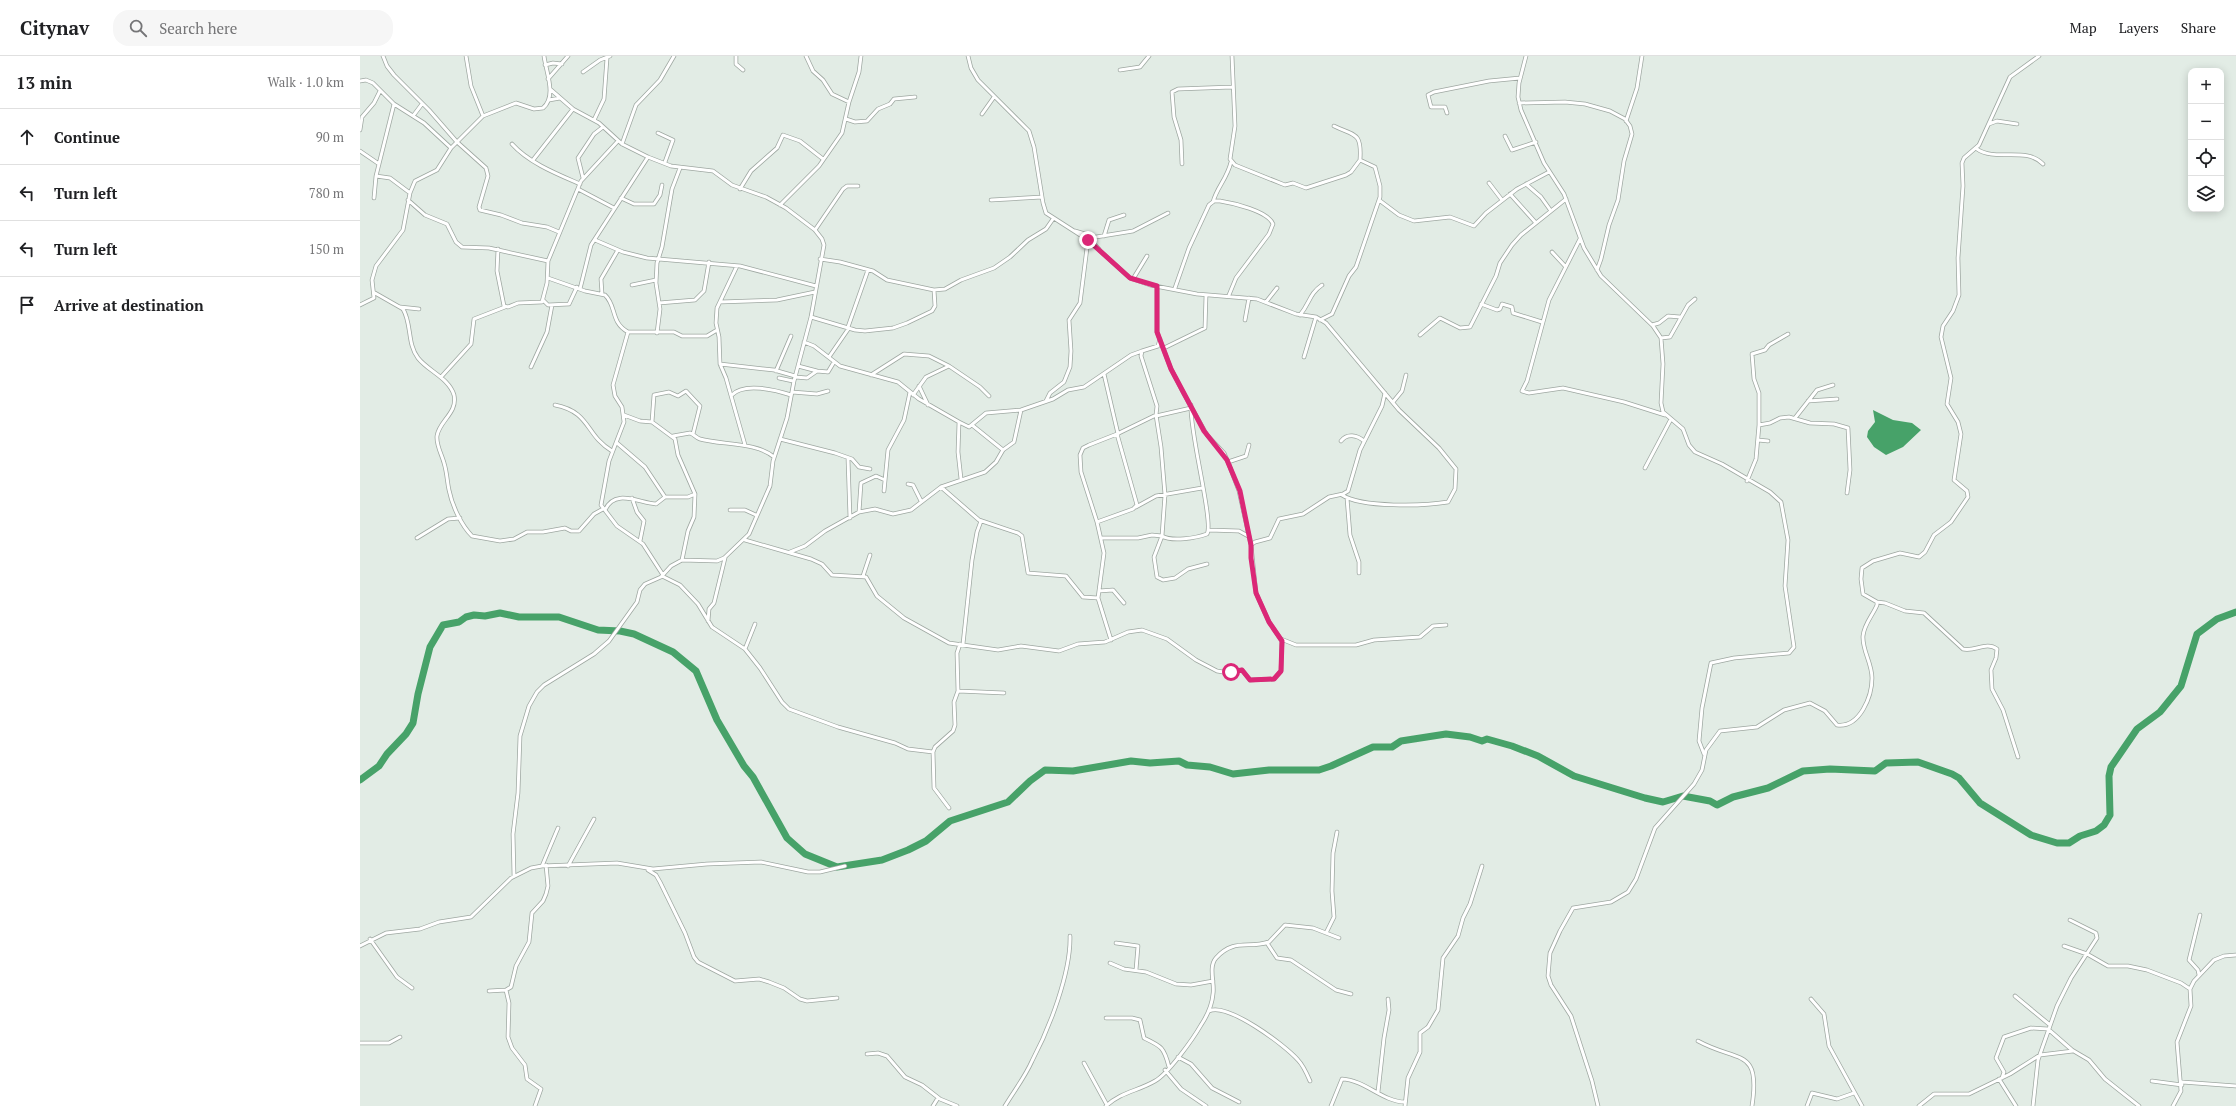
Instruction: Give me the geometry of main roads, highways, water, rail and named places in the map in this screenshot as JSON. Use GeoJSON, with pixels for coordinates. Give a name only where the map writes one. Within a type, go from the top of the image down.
{"type":"FeatureCollection","features":[{"type":"Feature","properties":{"kind":"waterway"},"geometry":{"type":"LineString","coordinates":[[360,780],[379,766],[387,754],[406,734],[413,723],[418,694],[430,647],[443,625],[459,622],[466,617],[474,615],[485,616],[500,613],[519,617],[559,617],[598,630],[620,631],[634,634],[673,652],[696,671],[717,720],[744,766],[753,777],[787,838],[805,854],[837,867],[882,860],[908,850],[926,841],[950,821],[1008,802],[1030,781],[1045,770],[1073,771],[1131,761],[1150,763],[1179,761],[1187,765],[1210,767],[1233,774],[1269,770],[1319,770],[1373,747],[1392,747],[1401,741],[1446,734],[1470,737],[1482,741],[1487,739],[1512,746],[1538,756],[1574,776],[1645,798],[1663,802],[1683,796],[1710,801],[1717,805],[1733,797],[1768,788],[1803,771],[1830,769],[1875,771],[1886,763],[1918,762],[1959,778],[1980,803],[2031,835],[2057,843],[2069,843],[2080,836],[2096,831],[2104,825],[2110,815],[2109,776],[2111,767],[2137,729],[2160,712],[2181,686],[2197,634],[2217,619],[2236,612]]}}]}
